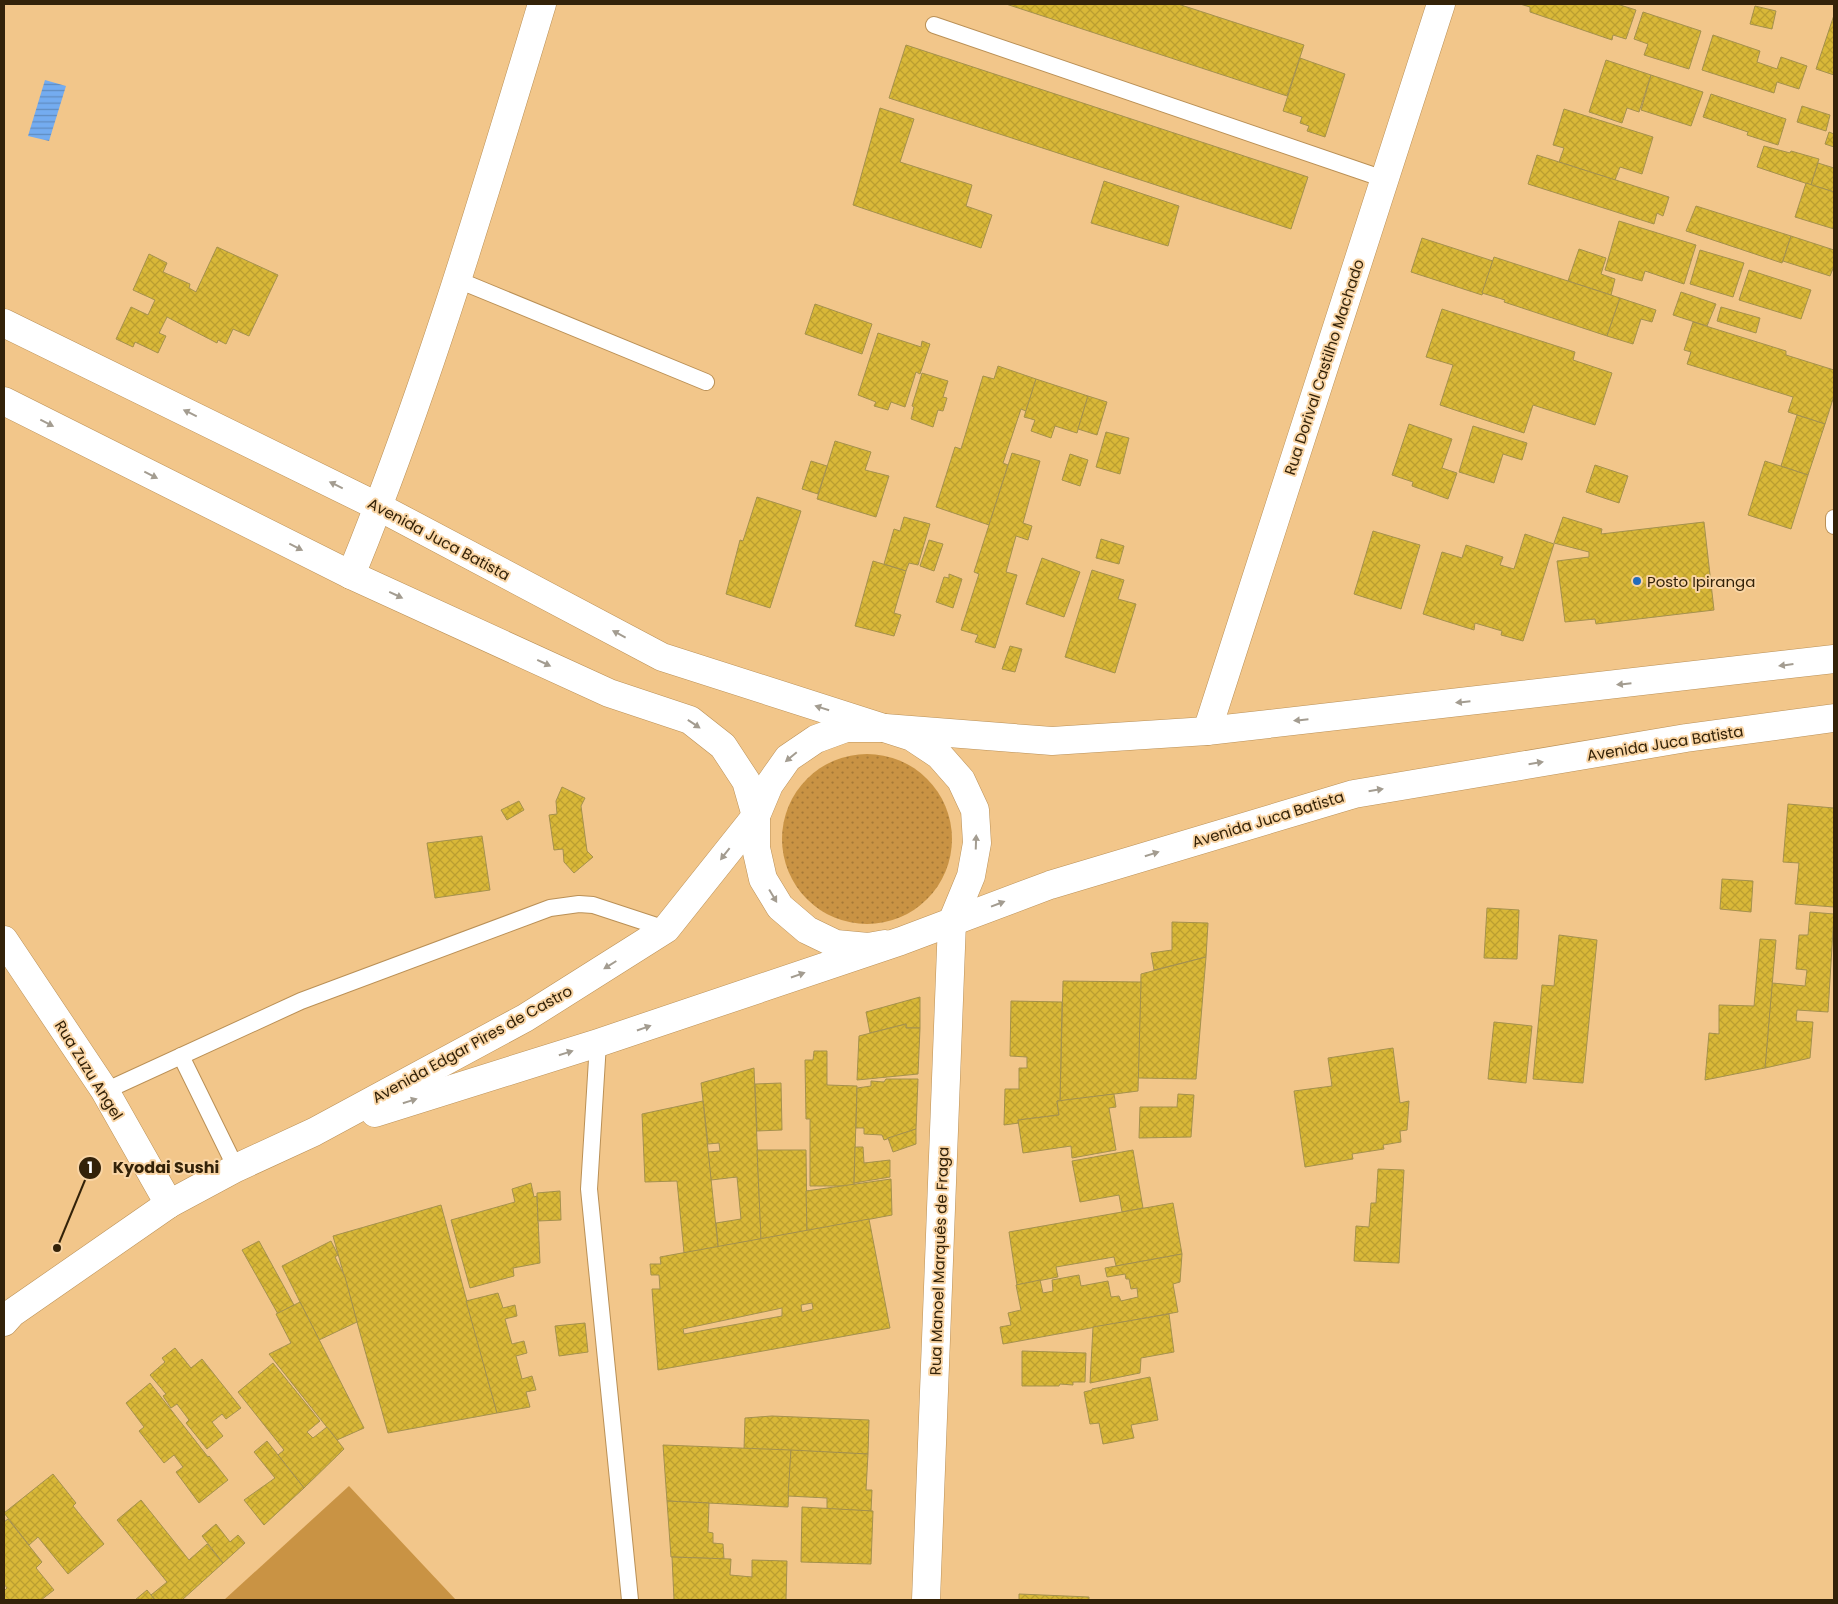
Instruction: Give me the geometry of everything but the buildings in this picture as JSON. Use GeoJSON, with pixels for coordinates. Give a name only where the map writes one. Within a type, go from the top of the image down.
{"type":"FeatureCollection","features":[{"type":"Feature","properties":{"kind":"main road"},"geometry":{"type":"LineString","coordinates":[[352,575],[379,507],[458,280],[542,4]]}},
{"type":"Feature","properties":{"kind":"main road","name":"Rua Dorival Castilho Machado"},"geometry":{"type":"LineString","coordinates":[[1207,731],[1441,4]]}},
{"type":"Feature","properties":{"kind":"main road","name":"Avenida Juca Batista"},"geometry":{"type":"LineString","coordinates":[[4,323],[379,507],[662,656],[912,737],[939,755],[961,780],[975,810],[977,843],[972,876],[952,922]]}},
{"type":"Feature","properties":{"kind":"main road"},"geometry":{"type":"LineString","coordinates":[[4,401],[352,575],[610,693],[690,720],[723,746],[746,780],[756,816],[756,848],[763,879],[780,907],[808,930],[836,944],[868,947],[901,941],[952,922]]}},
{"type":"Feature","properties":{"kind":"main road","name":"Avenida Juca Batista"},"geometry":{"type":"LineString","coordinates":[[885,728],[1052,741],[1207,731],[1834,659]]}},
{"type":"Feature","properties":{"kind":"main road","name":"Avenida Juca Batista"},"geometry":{"type":"LineString","coordinates":[[952,922],[1050,885],[1354,794],[1686,738],[1834,718]]}},
{"type":"Feature","properties":{"kind":"main road","name":"Avenida Edgar Pires de Castro"},"geometry":{"type":"LineString","coordinates":[[4,1322],[12,1313],[169,1204],[236,1168],[314,1132],[525,1018],[666,930],[756,816],[769,786],[788,758],[816,739],[846,728],[885,728]]}},
{"type":"Feature","properties":{"kind":"main road","name":"Rua Manoel Marquês de Fraga"},"geometry":{"type":"LineString","coordinates":[[926,1600],[952,922]]}},
{"type":"Feature","properties":{"kind":"main road","name":"Rua Zuzu Angel"},"geometry":{"type":"LineString","coordinates":[[4,940],[105,1091],[169,1204]]}},
{"type":"Feature","properties":{"kind":"main road","name":"Avenida Edgar Pires de Castro"},"geometry":{"type":"LineString","coordinates":[[314,1132],[598,1043],[901,941]]}},
{"type":"Feature","properties":{"kind":"lane"},"geometry":{"type":"LineString","coordinates":[[934,25],[1384,179]]}},
{"type":"Feature","properties":{"kind":"lane"},"geometry":{"type":"LineString","coordinates":[[458,280],[706,382]]}},
{"type":"Feature","properties":{"kind":"lane"},"geometry":{"type":"LineString","coordinates":[[1834,518],[1834,526]]}},
{"type":"Feature","properties":{"kind":"lane"},"geometry":{"type":"LineString","coordinates":[[105,1091],[301,1001],[550,908],[579,904],[593,905],[666,930]]}},
{"type":"Feature","properties":{"kind":"lane"},"geometry":{"type":"LineString","coordinates":[[598,1043],[590,1190],[630,1600]]}},
{"type":"Feature","properties":{"kind":"lane"},"geometry":{"type":"LineString","coordinates":[[181,1056],[236,1168]]}},
{"type":"Feature","properties":{"kind":"shaded area"},"geometry":{"type":"Polygon","coordinates":[[[859,754],[875,754],[907,764],[921,773],[933,785],[942,799],[948,814],[952,839],[948,864],[942,879],[933,893],[921,905],[907,914],[892,920],[875,924],[859,924],[827,914],[813,905],[801,893],[792,879],[786,864],[782,847],[782,831],[792,799],[801,785],[813,773],[827,764],[842,758],[859,754]]]}},
{"type":"Feature","properties":{"kind":"shaded area"},"geometry":{"type":"Polygon","coordinates":[[[349,1486],[456,1600],[224,1600],[349,1486]]]}},
{"type":"Feature","properties":{"kind":"water"},"geometry":{"type":"Polygon","coordinates":[[[45,80],[66,86],[49,141],[28,136],[45,80]]]}},
{"type":"Feature","properties":{"kind":"place","name":"Posto Ipiranga"},"geometry":{"type":"Point","coordinates":[1637,581]}},
{"type":"Feature","properties":{"kind":"place","name":"Kyodai Sushi"},"geometry":{"type":"Point","coordinates":[57,1248]}}]}
